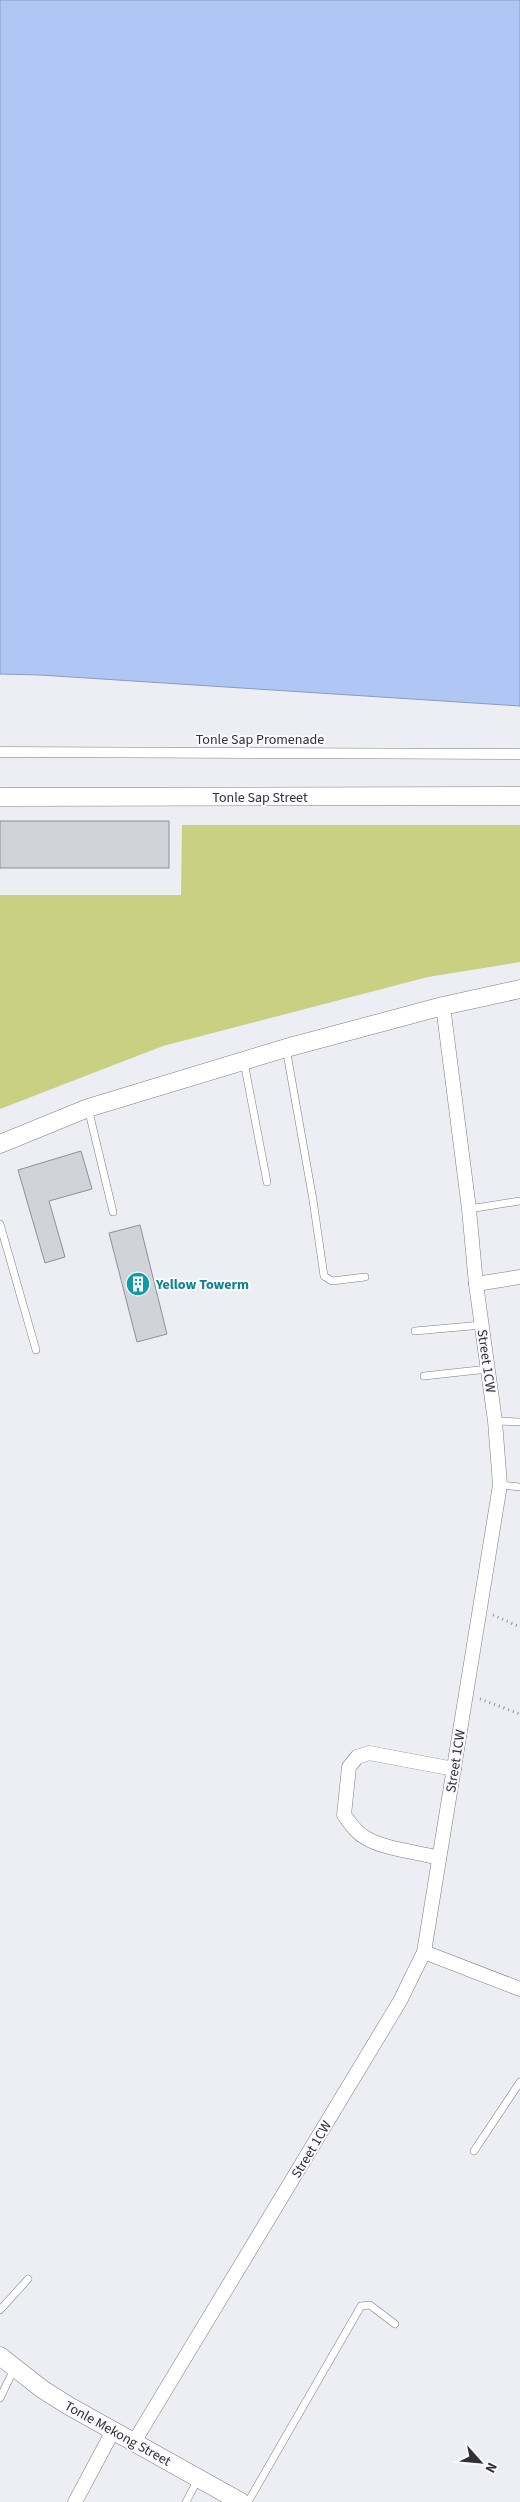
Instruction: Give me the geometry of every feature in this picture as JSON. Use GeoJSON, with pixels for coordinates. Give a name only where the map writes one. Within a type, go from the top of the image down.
{"type":"FeatureCollection","features":[{"type":"Feature","properties":{"kind":"street","name":"Tonle Sap Promenade"},"geometry":{"type":"LineString","coordinates":[[0,752],[520,754]]}},
{"type":"Feature","properties":{"kind":"street","name":"Tonle Sap Street"},"geometry":{"type":"LineString","coordinates":[[0,797],[520,796]]}},
{"type":"Feature","properties":{"kind":"street"},"geometry":{"type":"LineString","coordinates":[[0,1144],[88,1108],[286,1048],[443,1006],[520,989]]}},
{"type":"Feature","properties":{"kind":"street","name":"Street 1CW"},"geometry":{"type":"LineString","coordinates":[[134,2442],[400,2001],[424,1952],[500,1485],[489,1369],[476,1284],[469,1209],[443,1006]]}},
{"type":"Feature","properties":{"kind":"street"},"geometry":{"type":"LineString","coordinates":[[476,1284],[520,1277]]}},
{"type":"Feature","properties":{"kind":"street"},"geometry":{"type":"LineString","coordinates":[[439,1858],[374,1841],[366,1838],[355,1829],[344,1815],[349,1767],[357,1757],[369,1753],[454,1769]]}},
{"type":"Feature","properties":{"kind":"street"},"geometry":{"type":"LineString","coordinates":[[424,1952],[520,1990]]}},
{"type":"Feature","properties":{"kind":"street","name":"Tonle Mekong Street"},"geometry":{"type":"LineString","coordinates":[[0,2356],[42,2390],[241,2502]]}},
{"type":"Feature","properties":{"kind":"street"},"geometry":{"type":"LineString","coordinates":[[75,2502],[113,2431]]}},
{"type":"Feature","properties":{"kind":"lane"},"geometry":{"type":"LineString","coordinates":[[286,1048],[314,1200],[324,1276],[332,1281],[364,1278]]}},
{"type":"Feature","properties":{"kind":"lane"},"geometry":{"type":"LineString","coordinates":[[244,1062],[267,1182]]}},
{"type":"Feature","properties":{"kind":"lane"},"geometry":{"type":"LineString","coordinates":[[88,1108],[113,1212]]}},
{"type":"Feature","properties":{"kind":"lane"},"geometry":{"type":"LineString","coordinates":[[469,1209],[520,1201]]}},
{"type":"Feature","properties":{"kind":"lane"},"geometry":{"type":"LineString","coordinates":[[0,1224],[36,1350]]}},
{"type":"Feature","properties":{"kind":"lane"},"geometry":{"type":"LineString","coordinates":[[415,1331],[482,1325]]}},
{"type":"Feature","properties":{"kind":"lane"},"geometry":{"type":"LineString","coordinates":[[424,1376],[489,1369]]}},
{"type":"Feature","properties":{"kind":"lane"},"geometry":{"type":"LineString","coordinates":[[495,1421],[520,1422]]}},
{"type":"Feature","properties":{"kind":"lane"},"geometry":{"type":"LineString","coordinates":[[500,1485],[520,1487]]}},
{"type":"Feature","properties":{"kind":"lane"},"geometry":{"type":"LineString","coordinates":[[474,2151],[520,2082]]}},
{"type":"Feature","properties":{"kind":"lane"},"geometry":{"type":"LineString","coordinates":[[0,2310],[28,2279]]}},
{"type":"Feature","properties":{"kind":"lane"},"geometry":{"type":"LineString","coordinates":[[248,2502],[361,2306],[370,2305],[395,2324]]}},
{"type":"Feature","properties":{"kind":"lane"},"geometry":{"type":"LineString","coordinates":[[0,2398],[15,2368]]}},
{"type":"Feature","properties":{"kind":"lane"},"geometry":{"type":"LineString","coordinates":[[186,2502],[198,2478]]}},
{"type":"Feature","properties":{"kind":"path"},"geometry":{"type":"LineString","coordinates":[[480,1609],[520,1626]]}},
{"type":"Feature","properties":{"kind":"path"},"geometry":{"type":"LineString","coordinates":[[466,1693],[520,1714]]}},
{"type":"Feature","properties":{"kind":"green space"},"geometry":{"type":"Polygon","coordinates":[[[182,825],[520,825],[520,962],[428,977],[163,1046],[0,1109],[0,895],[181,895],[182,825]]]}},
{"type":"Feature","properties":{"kind":"water"},"geometry":{"type":"Polygon","coordinates":[[[0,0],[520,0],[520,706],[0,674],[0,0]]]}},
{"type":"Feature","properties":{"kind":"building"},"geometry":{"type":"Polygon","coordinates":[[[0,821],[169,821],[169,868],[0,868],[0,821]]]}},
{"type":"Feature","properties":{"kind":"building"},"geometry":{"type":"Polygon","coordinates":[[[81,1151],[92,1189],[49,1201],[65,1257],[45,1263],[18,1170],[81,1151]]]}},
{"type":"Feature","properties":{"kind":"building","name":"Yellow Towerm"},"geometry":{"type":"Polygon","coordinates":[[[140,1225],[167,1334],[137,1342],[109,1233],[140,1225]]]}},
{"type":"Feature","properties":{"kind":"place","name":"Yellow Towerm"},"geometry":{"type":"Point","coordinates":[138,1284]}}]}
